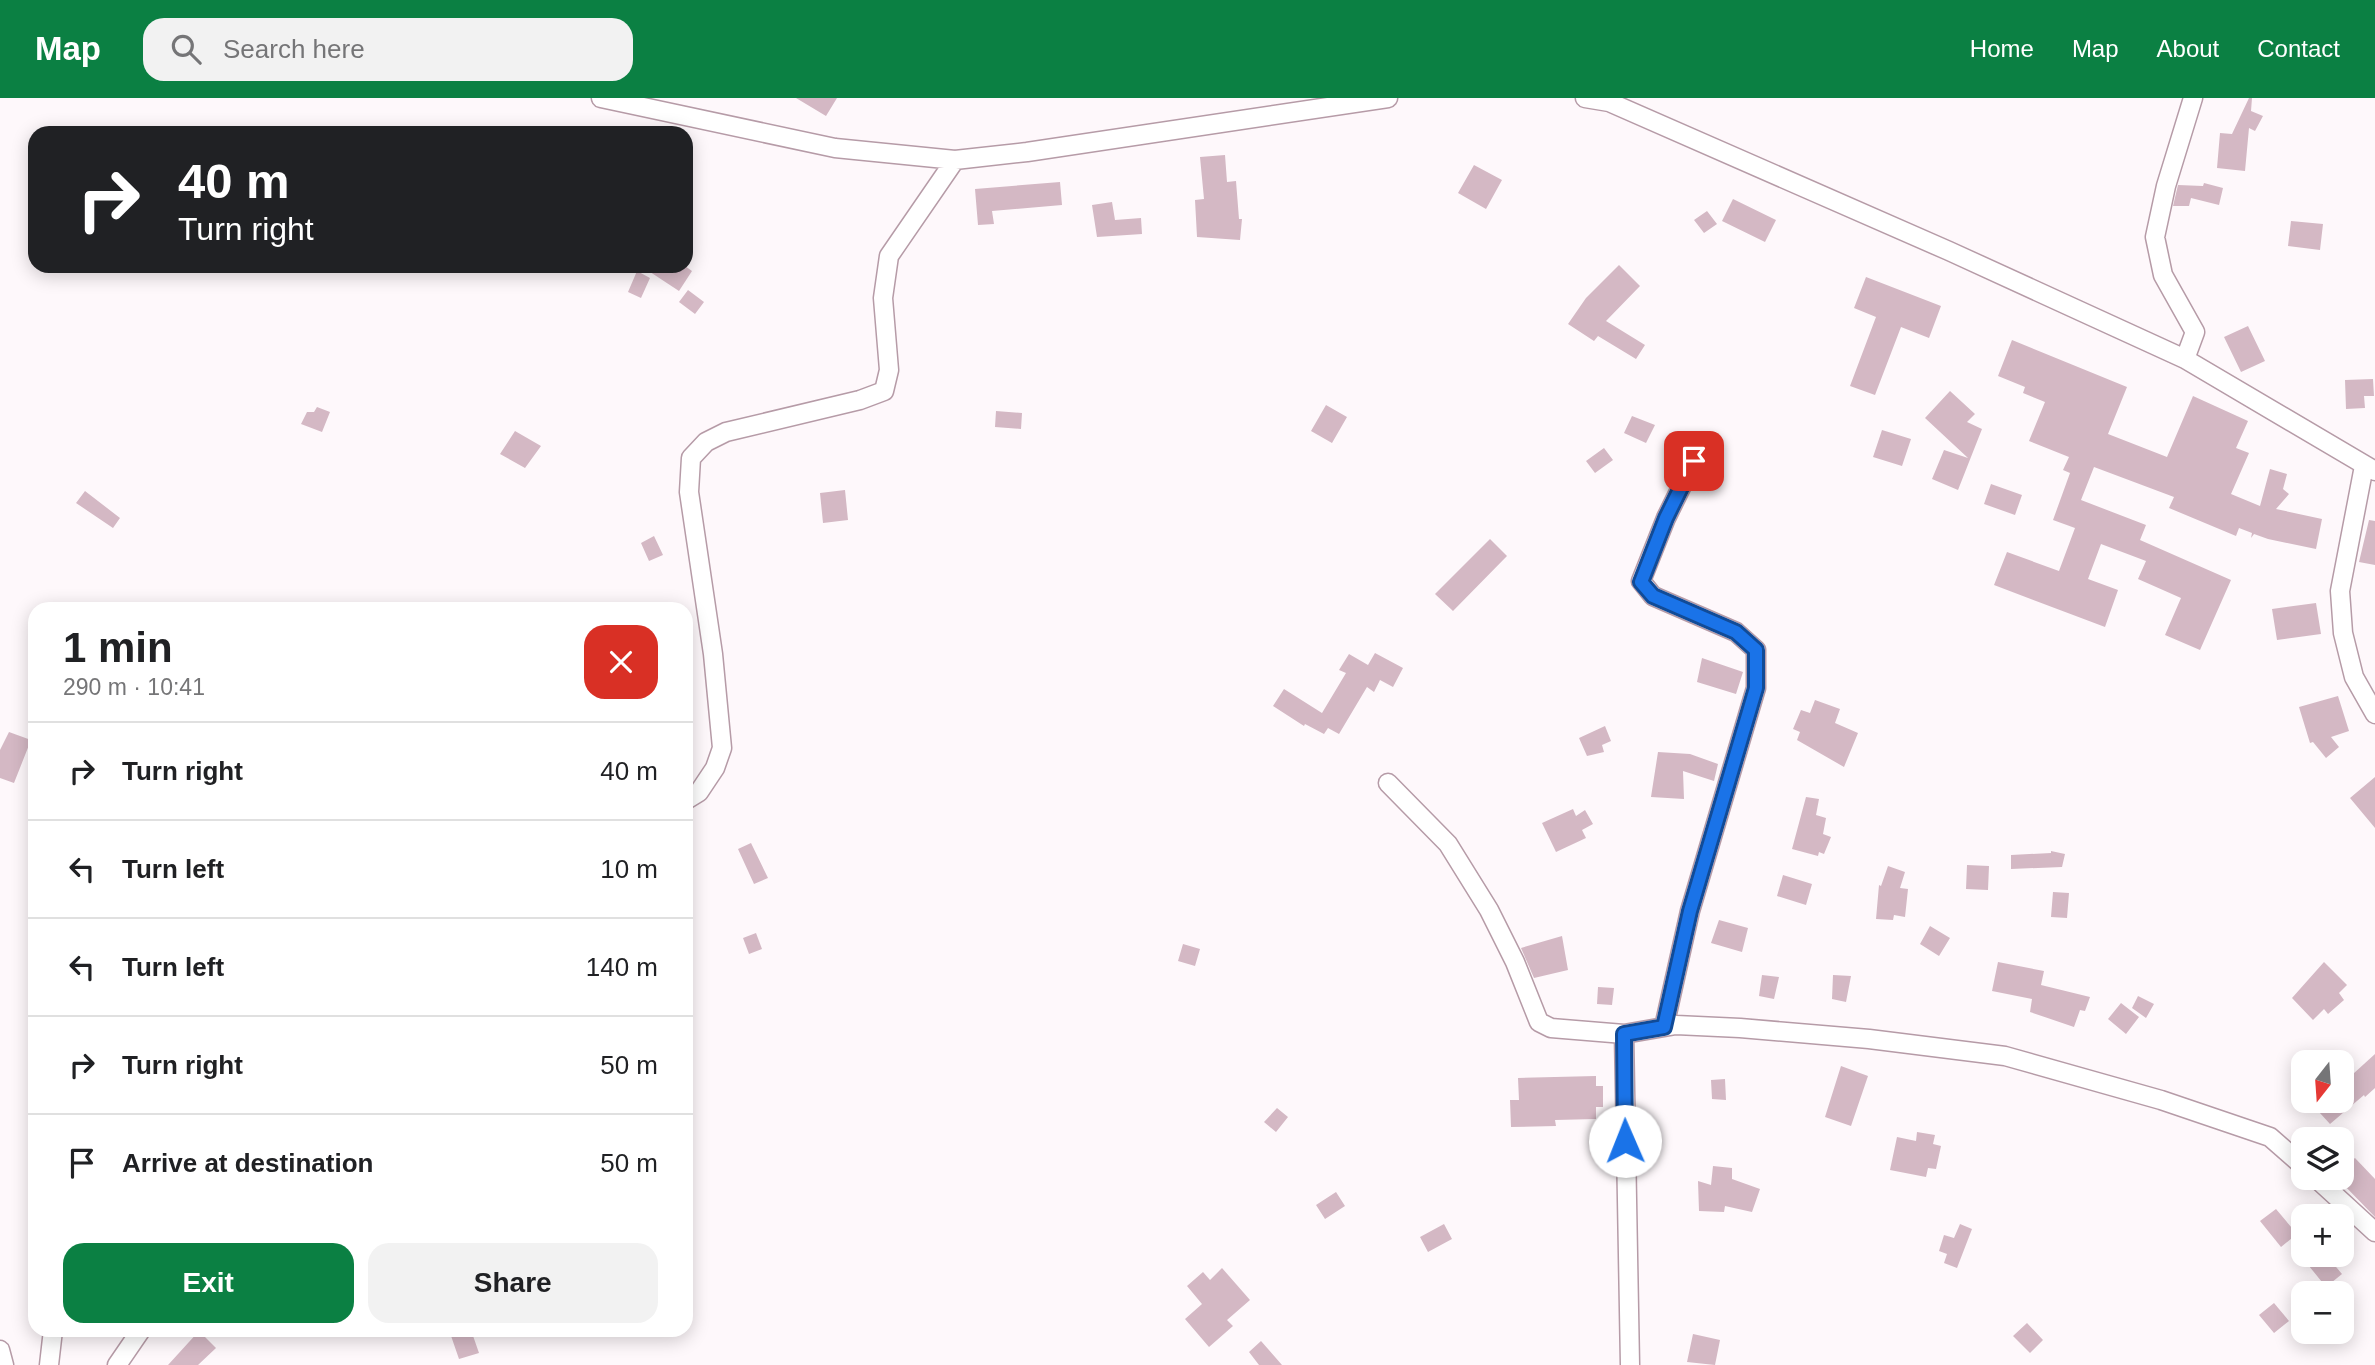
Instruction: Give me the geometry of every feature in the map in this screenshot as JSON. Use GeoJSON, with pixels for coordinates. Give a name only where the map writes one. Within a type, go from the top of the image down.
{"type":"FeatureCollection","features":[{"type":"Feature","properties":{"kind":"street"},"geometry":{"type":"LineString","coordinates":[[601,98],[835,148],[955,160],[1027,152],[1388,98]]}},
{"type":"Feature","properties":{"kind":"street"},"geometry":{"type":"LineString","coordinates":[[1585,98],[1609,102],[1949,251],[2185,359],[2369,468],[2340,591],[2343,633],[2354,677],[2375,714]]}},
{"type":"Feature","properties":{"kind":"street"},"geometry":{"type":"LineString","coordinates":[[2185,359],[2195,332],[2163,275],[2155,237],[2165,186],[2193,98]]}},
{"type":"Feature","properties":{"kind":"street"},"geometry":{"type":"LineString","coordinates":[[693,796],[699,792],[715,768],[722,748],[713,654],[689,492],[691,458],[706,442],[726,432],[884,391],[889,370],[883,298],[889,256],[955,160]]}},
{"type":"Feature","properties":{"kind":"street"},"geometry":{"type":"LineString","coordinates":[[1664,1027],[1690,911],[1756,688],[1756,650],[1736,632],[1653,596],[1641,582],[1661,530],[1694,461]]}},
{"type":"Feature","properties":{"kind":"street"},"geometry":{"type":"LineString","coordinates":[[1388,783],[1448,844],[1489,911],[1515,962],[1539,1022],[1550,1028],[1624,1034],[1676,1025],[1740,1028],[2005,1056],[2161,1100],[2270,1137],[2291,1155]]}},
{"type":"Feature","properties":{"kind":"street"},"geometry":{"type":"LineString","coordinates":[[1624,1034],[1630,1365]]}},
{"type":"Feature","properties":{"kind":"street"},"geometry":{"type":"LineString","coordinates":[[2329,1190],[2375,1232]]}},
{"type":"Feature","properties":{"kind":"street"},"geometry":{"type":"LineString","coordinates":[[49,1365],[52,1337]]}},
{"type":"Feature","properties":{"kind":"street"},"geometry":{"type":"LineString","coordinates":[[117,1365],[136,1337]]}},
{"type":"Feature","properties":{"kind":"street"},"geometry":{"type":"LineString","coordinates":[[0,1350],[4,1365]]}},
{"type":"Feature","properties":{"kind":"building"},"geometry":{"type":"Polygon","coordinates":[[[796,98],[837,98],[826,116],[796,98]]]}},
{"type":"Feature","properties":{"kind":"building"},"geometry":{"type":"Polygon","coordinates":[[[2249,98],[2252,98],[2251,111],[2263,116],[2255,131],[2249,128],[2245,171],[2217,168],[2220,133],[2232,134],[2249,98]]]}},
{"type":"Feature","properties":{"kind":"building"},"geometry":{"type":"Polygon","coordinates":[[[1225,155],[1227,182],[1236,181],[1239,219],[1242,219],[1240,240],[1197,237],[1195,200],[1204,199],[1200,157],[1225,155]]]}},
{"type":"Feature","properties":{"kind":"building"},"geometry":{"type":"Polygon","coordinates":[[[1474,165],[1502,180],[1486,209],[1458,193],[1474,165]]]}},
{"type":"Feature","properties":{"kind":"building"},"geometry":{"type":"Polygon","coordinates":[[[1060,182],[1062,205],[992,211],[994,224],[978,225],[975,189],[1060,182]]]}},
{"type":"Feature","properties":{"kind":"building"},"geometry":{"type":"Polygon","coordinates":[[[2204,183],[2223,188],[2219,205],[2191,198],[2189,206],[2173,206],[2178,185],[2203,186],[2204,183]]]}},
{"type":"Feature","properties":{"kind":"building"},"geometry":{"type":"Polygon","coordinates":[[[1733,199],[1776,220],[1765,242],[1722,221],[1733,199]]]}},
{"type":"Feature","properties":{"kind":"building"},"geometry":{"type":"Polygon","coordinates":[[[1112,202],[1115,220],[1141,218],[1142,234],[1097,237],[1092,205],[1112,202]]]}},
{"type":"Feature","properties":{"kind":"building"},"geometry":{"type":"Polygon","coordinates":[[[1707,211],[1717,224],[1704,233],[1694,220],[1707,211]]]}},
{"type":"Feature","properties":{"kind":"building"},"geometry":{"type":"Polygon","coordinates":[[[2291,221],[2323,224],[2320,250],[2288,246],[2291,221]]]}},
{"type":"Feature","properties":{"kind":"building"},"geometry":{"type":"Polygon","coordinates":[[[1619,265],[1640,286],[1606,321],[1645,345],[1636,359],[1598,336],[1594,341],[1568,324],[1586,298],[1619,265]]]}},
{"type":"Feature","properties":{"kind":"building"},"geometry":{"type":"Polygon","coordinates":[[[636,273],[650,278],[641,298],[628,292],[636,273]]]}},
{"type":"Feature","properties":{"kind":"building"},"geometry":{"type":"Polygon","coordinates":[[[652,273],[691,273],[679,291],[652,273]]]}},
{"type":"Feature","properties":{"kind":"building"},"geometry":{"type":"Polygon","coordinates":[[[1866,277],[1941,306],[1929,338],[1901,327],[1875,395],[1850,386],[1876,317],[1854,308],[1866,277]]]}},
{"type":"Feature","properties":{"kind":"building"},"geometry":{"type":"Polygon","coordinates":[[[688,290],[704,302],[695,314],[679,302],[688,290]]]}},
{"type":"Feature","properties":{"kind":"building"},"geometry":{"type":"Polygon","coordinates":[[[2248,326],[2265,361],[2241,372],[2224,337],[2248,326]]]}},
{"type":"Feature","properties":{"kind":"building"},"geometry":{"type":"Polygon","coordinates":[[[2012,340],[2127,387],[2108,434],[2167,457],[2193,396],[2248,421],[2236,448],[2249,453],[2231,494],[2260,506],[2270,469],[2287,474],[2283,489],[2289,494],[2276,509],[2322,519],[2316,549],[2254,534],[2251,538],[2252,533],[2239,528],[2236,536],[2169,508],[2174,497],[2094,467],[2081,500],[2146,525],[2140,540],[2231,580],[2200,650],[2165,635],[2181,598],[2138,579],[2146,561],[2101,544],[2088,579],[2118,590],[2105,627],[1994,585],[2007,552],[2059,571],[2075,528],[2053,520],[2070,473],[2063,470],[2069,457],[2029,441],[2045,402],[2023,393],[2025,387],[1998,376],[2012,340]]]}},
{"type":"Feature","properties":{"kind":"building"},"geometry":{"type":"Polygon","coordinates":[[[2373,379],[2374,396],[2364,396],[2365,408],[2346,409],[2345,380],[2373,379]]]}},
{"type":"Feature","properties":{"kind":"building"},"geometry":{"type":"Polygon","coordinates":[[[1950,391],[1975,414],[1967,422],[1982,429],[1958,490],[1932,479],[1944,450],[1968,458],[1925,418],[1950,391]]]}},
{"type":"Feature","properties":{"kind":"building"},"geometry":{"type":"Polygon","coordinates":[[[1326,405],[1347,417],[1332,443],[1311,431],[1326,405]]]}},
{"type":"Feature","properties":{"kind":"building"},"geometry":{"type":"Polygon","coordinates":[[[317,407],[330,412],[322,432],[301,424],[307,412],[314,412],[317,407]]]}},
{"type":"Feature","properties":{"kind":"building"},"geometry":{"type":"Polygon","coordinates":[[[996,411],[1022,413],[1021,429],[995,427],[996,411]]]}},
{"type":"Feature","properties":{"kind":"building"},"geometry":{"type":"Polygon","coordinates":[[[1632,416],[1655,425],[1646,443],[1624,433],[1632,416]]]}},
{"type":"Feature","properties":{"kind":"building"},"geometry":{"type":"Polygon","coordinates":[[[1882,430],[1911,439],[1902,466],[1873,457],[1882,430]]]}},
{"type":"Feature","properties":{"kind":"building"},"geometry":{"type":"Polygon","coordinates":[[[515,431],[541,446],[525,468],[500,454],[515,431]]]}},
{"type":"Feature","properties":{"kind":"building"},"geometry":{"type":"Polygon","coordinates":[[[1604,448],[1613,460],[1595,473],[1586,461],[1604,448]]]}},
{"type":"Feature","properties":{"kind":"building"},"geometry":{"type":"Polygon","coordinates":[[[1991,484],[2022,495],[2015,515],[1984,504],[1991,484]]]}},
{"type":"Feature","properties":{"kind":"building"},"geometry":{"type":"Polygon","coordinates":[[[845,490],[848,520],[823,523],[820,493],[845,490]]]}},
{"type":"Feature","properties":{"kind":"building"},"geometry":{"type":"Polygon","coordinates":[[[85,491],[120,518],[113,528],[76,503],[85,491]]]}},
{"type":"Feature","properties":{"kind":"building"},"geometry":{"type":"Polygon","coordinates":[[[2369,520],[2375,521],[2375,565],[2359,562],[2369,520]]]}},
{"type":"Feature","properties":{"kind":"building"},"geometry":{"type":"Polygon","coordinates":[[[654,536],[663,555],[649,561],[641,543],[654,536]]]}},
{"type":"Feature","properties":{"kind":"building"},"geometry":{"type":"Polygon","coordinates":[[[1490,539],[1507,556],[1453,611],[1435,594],[1490,539]]]}},
{"type":"Feature","properties":{"kind":"building"},"geometry":{"type":"Polygon","coordinates":[[[2316,603],[2321,634],[2277,640],[2272,609],[2316,603]]]}},
{"type":"Feature","properties":{"kind":"building"},"geometry":{"type":"Polygon","coordinates":[[[1375,653],[1403,668],[1393,687],[1380,680],[1374,692],[1367,687],[1339,734],[1328,728],[1324,734],[1305,724],[1304,726],[1273,706],[1284,689],[1322,713],[1346,673],[1339,670],[1349,654],[1368,665],[1375,653]]]}},
{"type":"Feature","properties":{"kind":"building"},"geometry":{"type":"Polygon","coordinates":[[[1702,658],[1743,672],[1736,694],[1697,682],[1702,658]]]}},
{"type":"Feature","properties":{"kind":"building"},"geometry":{"type":"Polygon","coordinates":[[[2338,696],[2349,731],[2331,737],[2339,747],[2326,758],[2313,742],[2310,743],[2299,707],[2338,696]]]}},
{"type":"Feature","properties":{"kind":"building"},"geometry":{"type":"Polygon","coordinates":[[[1815,700],[1840,709],[1835,723],[1858,733],[1844,767],[1797,740],[1800,732],[1793,729],[1801,710],[1810,713],[1815,700]]]}},
{"type":"Feature","properties":{"kind":"building"},"geometry":{"type":"Polygon","coordinates":[[[1605,726],[1611,741],[1602,745],[1604,752],[1587,756],[1579,738],[1605,726]]]}},
{"type":"Feature","properties":{"kind":"building"},"geometry":{"type":"Polygon","coordinates":[[[9,732],[28,739],[28,748],[14,783],[0,778],[0,750],[9,732]]]}},
{"type":"Feature","properties":{"kind":"building"},"geometry":{"type":"Polygon","coordinates":[[[1658,752],[1690,754],[1718,764],[1714,781],[1683,771],[1684,799],[1651,797],[1658,752]]]}},
{"type":"Feature","properties":{"kind":"building"},"geometry":{"type":"Polygon","coordinates":[[[2375,777],[2375,828],[2350,798],[2375,777]]]}},
{"type":"Feature","properties":{"kind":"building"},"geometry":{"type":"Polygon","coordinates":[[[1806,797],[1819,799],[1816,815],[1826,818],[1823,834],[1831,837],[1824,854],[1819,852],[1818,856],[1792,849],[1806,797]]]}},
{"type":"Feature","properties":{"kind":"building"},"geometry":{"type":"Polygon","coordinates":[[[1573,809],[1576,816],[1585,810],[1593,824],[1582,830],[1586,838],[1556,852],[1542,823],[1573,809]]]}},
{"type":"Feature","properties":{"kind":"building"},"geometry":{"type":"Polygon","coordinates":[[[751,843],[768,878],[754,884],[738,849],[751,843]]]}},
{"type":"Feature","properties":{"kind":"building"},"geometry":{"type":"Polygon","coordinates":[[[2051,851],[2065,854],[2062,867],[2011,869],[2011,855],[2051,851]]]}},
{"type":"Feature","properties":{"kind":"building"},"geometry":{"type":"Polygon","coordinates":[[[1967,865],[1989,866],[1988,890],[1966,889],[1967,865]]]}},
{"type":"Feature","properties":{"kind":"building"},"geometry":{"type":"Polygon","coordinates":[[[1888,866],[1905,872],[1900,888],[1908,889],[1905,917],[1894,915],[1893,920],[1876,919],[1879,885],[1881,886],[1888,866]]]}},
{"type":"Feature","properties":{"kind":"building"},"geometry":{"type":"Polygon","coordinates":[[[1783,875],[1812,884],[1806,905],[1777,896],[1783,875]]]}},
{"type":"Feature","properties":{"kind":"building"},"geometry":{"type":"Polygon","coordinates":[[[2053,892],[2069,893],[2067,918],[2051,917],[2053,892]]]}},
{"type":"Feature","properties":{"kind":"building"},"geometry":{"type":"Polygon","coordinates":[[[1719,920],[1748,928],[1742,952],[1711,943],[1719,920]]]}},
{"type":"Feature","properties":{"kind":"building"},"geometry":{"type":"Polygon","coordinates":[[[1930,926],[1950,938],[1939,956],[1920,944],[1930,926]]]}},
{"type":"Feature","properties":{"kind":"building"},"geometry":{"type":"Polygon","coordinates":[[[756,933],[762,949],[749,954],[743,938],[756,933]]]}},
{"type":"Feature","properties":{"kind":"building"},"geometry":{"type":"Polygon","coordinates":[[[1562,936],[1568,970],[1534,978],[1521,948],[1562,936]]]}},
{"type":"Feature","properties":{"kind":"building"},"geometry":{"type":"Polygon","coordinates":[[[1183,944],[1200,949],[1195,966],[1178,961],[1183,944]]]}},
{"type":"Feature","properties":{"kind":"building"},"geometry":{"type":"Polygon","coordinates":[[[1998,962],[2044,971],[2041,985],[2090,997],[2085,1011],[2080,1010],[2074,1027],[2030,1012],[2032,999],[1992,991],[1998,962]]]}},
{"type":"Feature","properties":{"kind":"building"},"geometry":{"type":"Polygon","coordinates":[[[2324,962],[2347,985],[2339,993],[2344,1000],[2328,1014],[2324,1009],[2313,1020],[2292,998],[2324,962]]]}},
{"type":"Feature","properties":{"kind":"building"},"geometry":{"type":"Polygon","coordinates":[[[1762,975],[1779,977],[1774,999],[1759,996],[1762,975]]]}},
{"type":"Feature","properties":{"kind":"building"},"geometry":{"type":"Polygon","coordinates":[[[1833,975],[1851,976],[1846,1002],[1832,999],[1833,975]]]}},
{"type":"Feature","properties":{"kind":"building"},"geometry":{"type":"Polygon","coordinates":[[[1598,987],[1614,988],[1612,1005],[1597,1004],[1598,987]]]}},
{"type":"Feature","properties":{"kind":"building"},"geometry":{"type":"Polygon","coordinates":[[[2138,996],[2154,1004],[2146,1018],[2132,1008],[2138,996]]]}},
{"type":"Feature","properties":{"kind":"building"},"geometry":{"type":"Polygon","coordinates":[[[2121,1003],[2139,1017],[2126,1034],[2108,1019],[2121,1003]]]}},
{"type":"Feature","properties":{"kind":"building"},"geometry":{"type":"Polygon","coordinates":[[[2375,1054],[2375,1088],[2354,1104],[2354,1073],[2375,1054]]]}},
{"type":"Feature","properties":{"kind":"building"},"geometry":{"type":"Polygon","coordinates":[[[1841,1066],[1868,1076],[1851,1126],[1825,1117],[1841,1066]]]}},
{"type":"Feature","properties":{"kind":"building"},"geometry":{"type":"Polygon","coordinates":[[[1596,1076],[1596,1086],[1603,1086],[1603,1107],[1596,1107],[1596,1119],[1555,1120],[1556,1126],[1511,1127],[1510,1100],[1519,1100],[1518,1078],[1596,1076]]]}},
{"type":"Feature","properties":{"kind":"building"},"geometry":{"type":"Polygon","coordinates":[[[1725,1079],[1726,1100],[1712,1099],[1711,1080],[1725,1079]]]}},
{"type":"Feature","properties":{"kind":"building"},"geometry":{"type":"Polygon","coordinates":[[[1277,1108],[1288,1117],[1276,1132],[1264,1122],[1277,1108]]]}},
{"type":"Feature","properties":{"kind":"building"},"geometry":{"type":"Polygon","coordinates":[[[2320,1113],[2343,1113],[2330,1124],[2320,1113]]]}},
{"type":"Feature","properties":{"kind":"building"},"geometry":{"type":"Polygon","coordinates":[[[1917,1132],[1935,1135],[1933,1144],[1941,1146],[1936,1169],[1928,1168],[1926,1177],[1890,1170],[1897,1137],[1916,1141],[1917,1132]]]}},
{"type":"Feature","properties":{"kind":"building"},"geometry":{"type":"Polygon","coordinates":[[[2354,1159],[2375,1179],[2375,1217],[2349,1190],[2354,1190],[2354,1159]]]}},
{"type":"Feature","properties":{"kind":"building"},"geometry":{"type":"Polygon","coordinates":[[[1713,1166],[1732,1168],[1732,1179],[1760,1189],[1752,1212],[1725,1206],[1724,1212],[1699,1211],[1698,1181],[1711,1185],[1713,1166]]]}},
{"type":"Feature","properties":{"kind":"building"},"geometry":{"type":"Polygon","coordinates":[[[1336,1192],[1345,1206],[1325,1219],[1316,1205],[1336,1192]]]}},
{"type":"Feature","properties":{"kind":"building"},"geometry":{"type":"Polygon","coordinates":[[[2276,1209],[2291,1227],[2291,1239],[2281,1247],[2260,1221],[2276,1209]]]}},
{"type":"Feature","properties":{"kind":"building"},"geometry":{"type":"Polygon","coordinates":[[[1444,1224],[1452,1239],[1428,1252],[1420,1237],[1444,1224]]]}},
{"type":"Feature","properties":{"kind":"building"},"geometry":{"type":"Polygon","coordinates":[[[1960,1224],[1972,1229],[1957,1268],[1944,1263],[1947,1254],[1939,1251],[1944,1235],[1954,1238],[1960,1224]]]}},
{"type":"Feature","properties":{"kind":"building"},"geometry":{"type":"Polygon","coordinates":[[[2310,1267],[2336,1267],[2342,1274],[2333,1281],[2321,1281],[2310,1267]]]}},
{"type":"Feature","properties":{"kind":"building"},"geometry":{"type":"Polygon","coordinates":[[[1222,1268],[1250,1300],[1227,1320],[1233,1326],[1209,1347],[1185,1319],[1202,1304],[1187,1286],[1203,1272],[1210,1280],[1222,1268]]]}},
{"type":"Feature","properties":{"kind":"building"},"geometry":{"type":"Polygon","coordinates":[[[2274,1303],[2289,1321],[2274,1333],[2259,1315],[2274,1303]]]}},
{"type":"Feature","properties":{"kind":"building"},"geometry":{"type":"Polygon","coordinates":[[[2027,1323],[2043,1340],[2030,1353],[2013,1336],[2027,1323]]]}},
{"type":"Feature","properties":{"kind":"building"},"geometry":{"type":"Polygon","coordinates":[[[1693,1334],[1720,1340],[1715,1365],[1687,1362],[1693,1334]]]}},
{"type":"Feature","properties":{"kind":"building"},"geometry":{"type":"Polygon","coordinates":[[[194,1337],[205,1337],[216,1348],[198,1365],[168,1365],[194,1337]]]}},
{"type":"Feature","properties":{"kind":"building"},"geometry":{"type":"Polygon","coordinates":[[[451,1337],[473,1337],[479,1353],[459,1359],[451,1337]]]}},
{"type":"Feature","properties":{"kind":"building"},"geometry":{"type":"Polygon","coordinates":[[[1261,1341],[1282,1365],[1259,1365],[1249,1352],[1261,1341]]]}},
{"type":"Feature","properties":{"kind":"route"},"geometry":{"type":"LineString","coordinates":[[1625,1141],[1624,1034],[1664,1027],[1690,911],[1756,688],[1756,650],[1736,632],[1653,596],[1641,582],[1666,518],[1694,461]]}}]}
